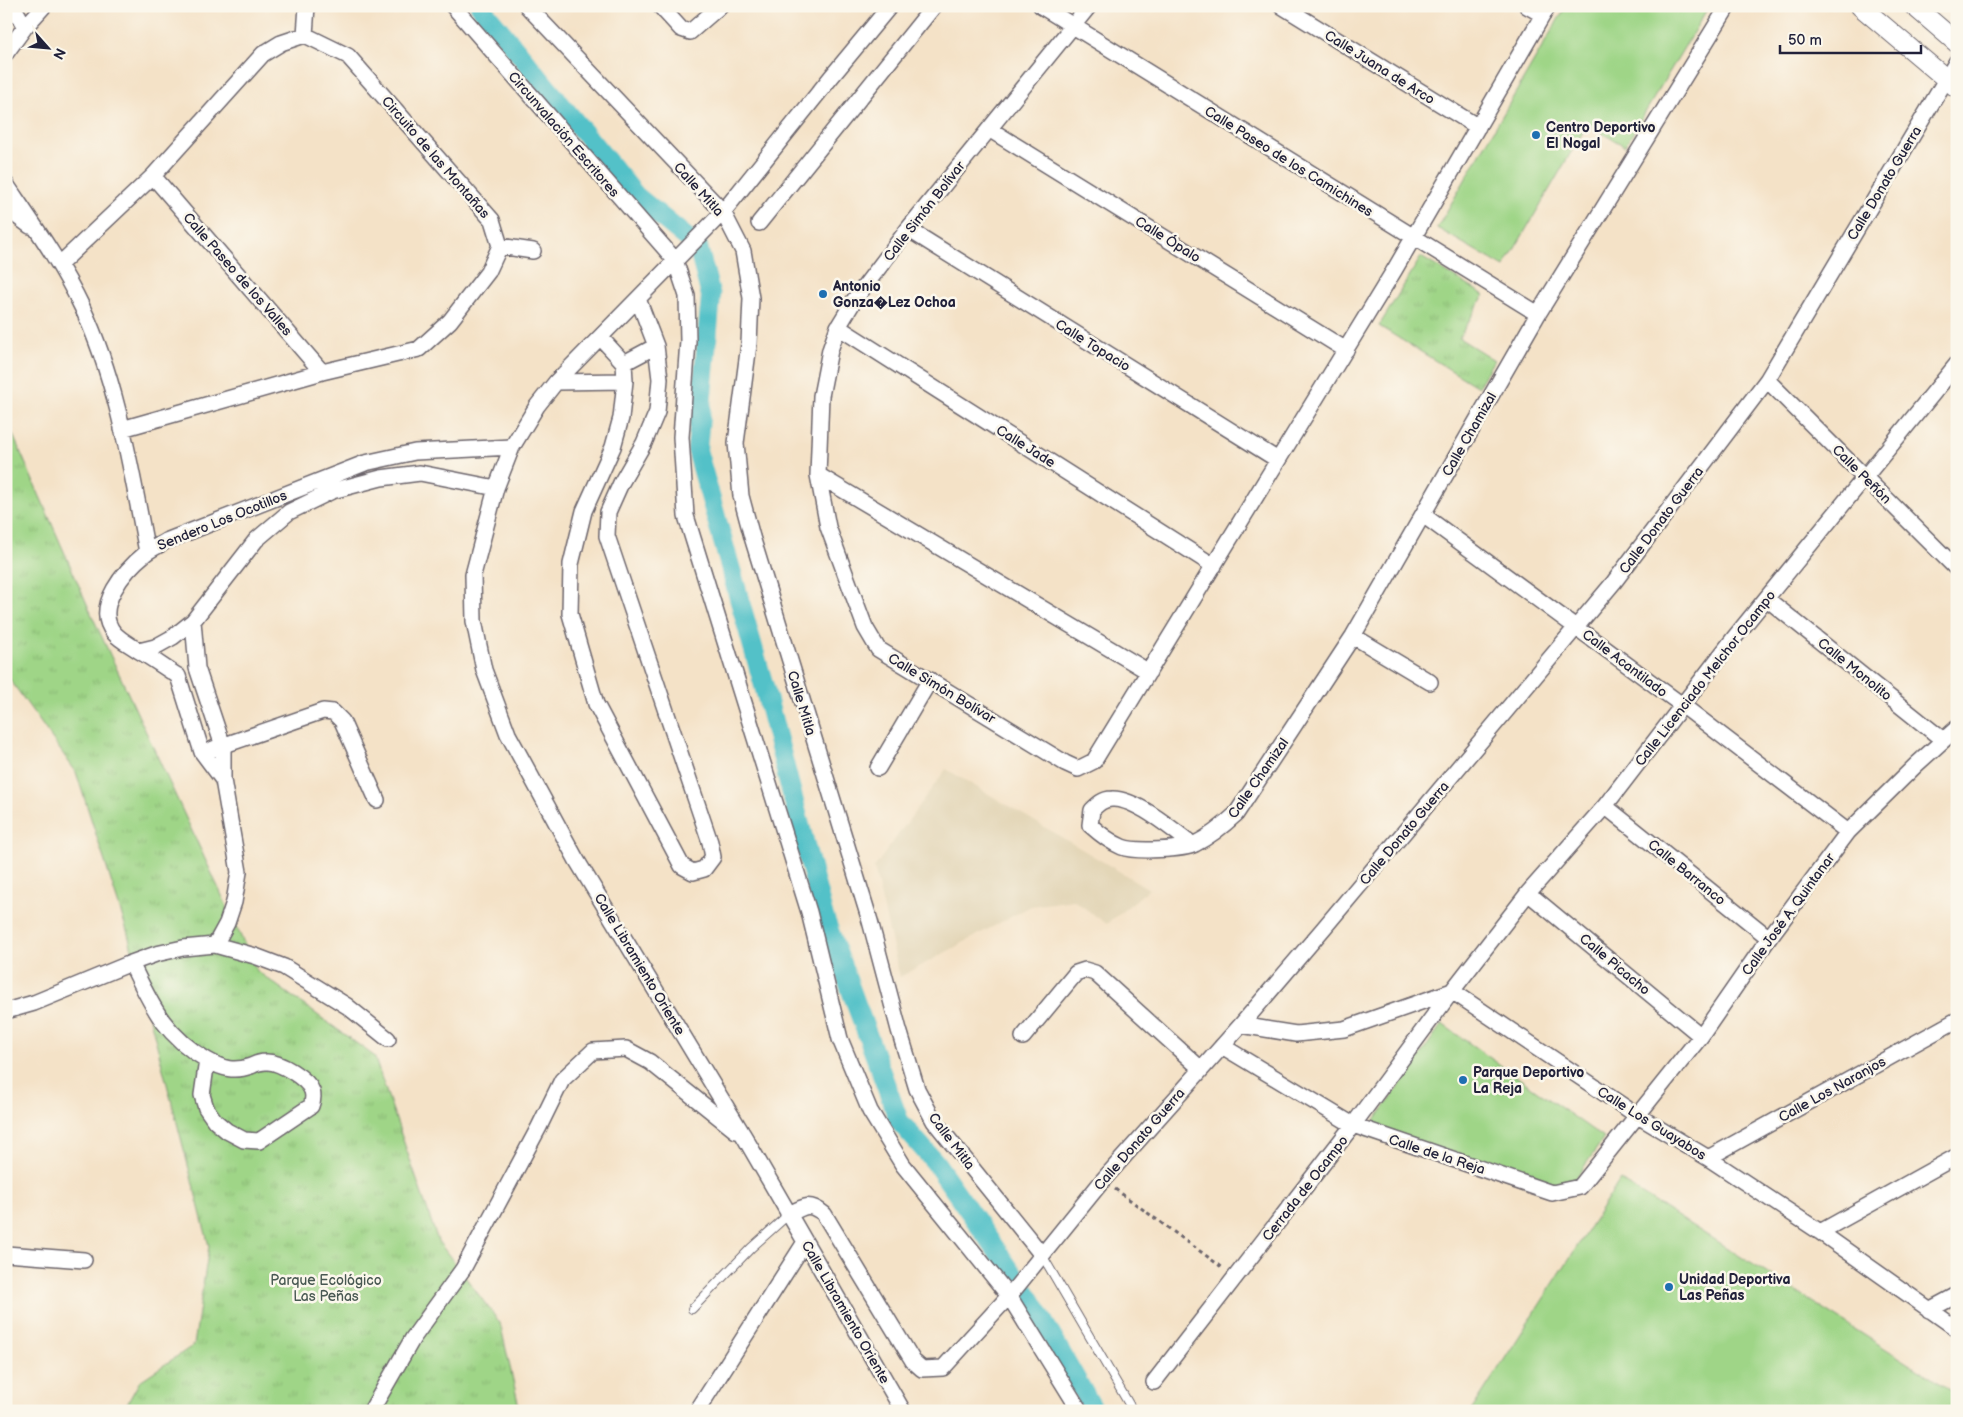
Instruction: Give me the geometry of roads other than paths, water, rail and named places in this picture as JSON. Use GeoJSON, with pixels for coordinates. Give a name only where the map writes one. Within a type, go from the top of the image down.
{"type":"FeatureCollection","features":[{"type":"Feature","properties":{"kind":"street"},"geometry":{"type":"LineString","coordinates":[[13,6],[25,27]]}},
{"type":"Feature","properties":{"kind":"street"},"geometry":{"type":"LineString","coordinates":[[6,53],[25,27],[44,6]]}},
{"type":"Feature","properties":{"kind":"street"},"geometry":{"type":"LineString","coordinates":[[60,264],[153,176],[263,54],[281,44],[305,35],[307,6]]}},
{"type":"Feature","properties":{"kind":"street","name":"Circunvalación Escritores"},"geometry":{"type":"LineString","coordinates":[[453,6],[676,260]]}},
{"type":"Feature","properties":{"kind":"street","name":"Calle Mitla"},"geometry":{"type":"LineString","coordinates":[[527,6],[723,212],[743,251],[751,298],[749,344],[736,443],[741,496],[752,537],[870,921],[899,1030],[917,1088],[934,1121],[1037,1260]]}},
{"type":"Feature","properties":{"kind":"street"},"geometry":{"type":"LineString","coordinates":[[660,6],[681,29],[690,32],[720,6]]}},
{"type":"Feature","properties":{"kind":"street","name":"Calle Libramiento Oriente"},"geometry":{"type":"LineString","coordinates":[[890,6],[723,212],[556,382],[537,406],[512,447],[496,488],[473,574],[474,621],[484,670],[508,734],[576,859],[745,1138],[901,1410]]}},
{"type":"Feature","properties":{"kind":"street"},"geometry":{"type":"LineString","coordinates":[[759,224],[934,6]]}},
{"type":"Feature","properties":{"kind":"street","name":"Calle Paseo de los Camichines"},"geometry":{"type":"LineString","coordinates":[[1041,6],[1538,314]]}},
{"type":"Feature","properties":{"kind":"street","name":"Calle Simón Bolívar"},"geometry":{"type":"LineString","coordinates":[[1089,6],[908,229],[855,299],[838,327],[830,350],[821,396],[818,475],[828,527],[865,627],[878,649],[1065,763],[1078,769],[1094,761],[1149,672]]}},
{"type":"Feature","properties":{"kind":"street","name":"Calle Juana de Arco"},"geometry":{"type":"LineString","coordinates":[[1282,6],[1478,127]]}},
{"type":"Feature","properties":{"kind":"street"},"geometry":{"type":"LineString","coordinates":[[818,475],[1149,672],[1414,238],[1545,11],[1527,6]]}},
{"type":"Feature","properties":{"kind":"street","name":"Calle Chamizal"},"geometry":{"type":"LineString","coordinates":[[1193,845],[1136,805],[1113,799],[1101,802],[1092,810],[1090,825],[1100,835],[1124,848],[1160,850],[1193,845],[1216,832],[1236,814],[1353,636],[1538,314],[1728,6]]}},
{"type":"Feature","properties":{"kind":"street"},"geometry":{"type":"LineString","coordinates":[[1860,6],[1951,83]]}},
{"type":"Feature","properties":{"kind":"street"},"geometry":{"type":"LineString","coordinates":[[1914,6],[1957,43]]}},
{"type":"Feature","properties":{"kind":"street","name":"Circuito de las Montañas"},"geometry":{"type":"LineString","coordinates":[[305,35],[348,56],[492,220],[500,246]]}},
{"type":"Feature","properties":{"kind":"street","name":"Calle Donato Guerra"},"geometry":{"type":"LineString","coordinates":[[788,1215],[805,1206],[816,1207],[824,1214],[913,1361],[922,1369],[943,1368],[1013,1291],[1103,1180],[1241,1025],[1620,574],[1767,380],[1951,83],[1957,61]]}},
{"type":"Feature","properties":{"kind":"street","name":"Calle Ópalo"},"geometry":{"type":"LineString","coordinates":[[989,129],[1346,350]]}},
{"type":"Feature","properties":{"kind":"street","name":"Calle Paseo de los Valles"},"geometry":{"type":"LineString","coordinates":[[153,176],[322,372]]}},
{"type":"Feature","properties":{"kind":"street"},"geometry":{"type":"LineString","coordinates":[[6,184],[60,264],[83,308],[102,356],[122,429],[147,552]]}},
{"type":"Feature","properties":{"kind":"street"},"geometry":{"type":"LineString","coordinates":[[6,208],[39,233]]}},
{"type":"Feature","properties":{"kind":"street","name":"Calle Topacio"},"geometry":{"type":"LineString","coordinates":[[908,229],[1278,460]]}},
{"type":"Feature","properties":{"kind":"street"},"geometry":{"type":"LineString","coordinates":[[122,429],[322,372],[419,349],[450,321],[488,272],[500,246],[533,251]]}},
{"type":"Feature","properties":{"kind":"street"},"geometry":{"type":"LineString","coordinates":[[676,260],[687,296],[688,341],[680,437],[686,516],[809,912],[840,1039],[870,1112],[903,1164],[1013,1291],[1080,1411]]}},
{"type":"Feature","properties":{"kind":"street"},"geometry":{"type":"LineString","coordinates":[[601,338],[624,364],[625,381],[621,418],[613,447],[584,511],[571,564],[570,614],[596,704],[682,866],[693,872],[704,869],[713,857],[710,842],[607,536],[608,512],[644,443],[657,412],[660,379],[656,346],[638,299]]}},
{"type":"Feature","properties":{"kind":"street","name":"Calle Jade"},"geometry":{"type":"LineString","coordinates":[[838,327],[1214,566]]}},
{"type":"Feature","properties":{"kind":"street"},"geometry":{"type":"LineString","coordinates":[[624,364],[656,346]]}},
{"type":"Feature","properties":{"kind":"street","name":"Calle Licenciado Melchor Ocampo"},"geometry":{"type":"LineString","coordinates":[[1452,991],[1528,892],[1605,806],[1734,638],[1957,364]]}},
{"type":"Feature","properties":{"kind":"street","name":"Calle Peñón"},"geometry":{"type":"LineString","coordinates":[[1767,380],[1956,568]]}},
{"type":"Feature","properties":{"kind":"street"},"geometry":{"type":"LineString","coordinates":[[556,382],[625,381]]}},
{"type":"Feature","properties":{"kind":"street","name":"Sendero Los Ocotillos"},"geometry":{"type":"LineString","coordinates":[[496,488],[420,473],[381,478],[332,490],[289,512],[256,540],[193,621],[173,637],[155,647],[139,651],[124,642],[114,633],[109,625],[107,610],[113,591],[125,573],[147,552],[166,541],[365,463],[415,452],[512,447]]}},
{"type":"Feature","properties":{"kind":"street","name":"Calle Acantilado"},"geometry":{"type":"LineString","coordinates":[[1423,515],[1576,626],[1848,832]]}},
{"type":"Feature","properties":{"kind":"street","name":"Calle Monolito"},"geometry":{"type":"LineString","coordinates":[[1767,599],[1943,740]]}},
{"type":"Feature","properties":{"kind":"street"},"geometry":{"type":"LineString","coordinates":[[193,621],[197,668],[223,746],[223,780],[239,872],[234,902],[227,923],[215,946]]}},
{"type":"Feature","properties":{"kind":"street"},"geometry":{"type":"LineString","coordinates":[[1353,636],[1430,682]]}},
{"type":"Feature","properties":{"kind":"street"},"geometry":{"type":"LineString","coordinates":[[139,651],[178,676],[202,752],[223,780]]}},
{"type":"Feature","properties":{"kind":"street"},"geometry":{"type":"LineString","coordinates":[[178,676],[197,668]]}},
{"type":"Feature","properties":{"kind":"street"},"geometry":{"type":"LineString","coordinates":[[878,768],[930,680]]}},
{"type":"Feature","properties":{"kind":"street"},"geometry":{"type":"LineString","coordinates":[[202,752],[322,710],[333,712],[342,721],[377,800]]}},
{"type":"Feature","properties":{"kind":"street","name":"Calle José A. Quintanar"},"geometry":{"type":"LineString","coordinates":[[1638,1116],[1701,1036],[1769,938],[1848,832],[1957,728]]}},
{"type":"Feature","properties":{"kind":"street","name":"Calle Barranco"},"geometry":{"type":"LineString","coordinates":[[1605,806],[1769,938]]}},
{"type":"Feature","properties":{"kind":"street","name":"Calle Picacho"},"geometry":{"type":"LineString","coordinates":[[1528,892],[1701,1036]]}},
{"type":"Feature","properties":{"kind":"street"},"geometry":{"type":"LineString","coordinates":[[6,1011],[34,1003],[131,962],[156,954],[183,948],[215,946],[284,967],[348,1006],[388,1039]]}},
{"type":"Feature","properties":{"kind":"street"},"geometry":{"type":"LineString","coordinates":[[131,962],[155,1012],[169,1031],[207,1060],[226,1069],[239,1070],[265,1062],[279,1064],[292,1071],[312,1089],[314,1097],[311,1106],[259,1141],[244,1140],[215,1121],[206,1108],[202,1095],[207,1060]]}},
{"type":"Feature","properties":{"kind":"street"},"geometry":{"type":"LineString","coordinates":[[1023,1037],[1076,973],[1085,970],[1095,974],[1201,1069]]}},
{"type":"Feature","properties":{"kind":"street"},"geometry":{"type":"LineString","coordinates":[[1241,1025],[1296,1034],[1344,1029],[1452,991]]}},
{"type":"Feature","properties":{"kind":"street","name":"Calle Los Guayabos"},"geometry":{"type":"LineString","coordinates":[[1452,991],[1638,1116],[1708,1158],[1820,1232],[1957,1329]]}},
{"type":"Feature","properties":{"kind":"street","name":"Cerrada de Ocampo"},"geometry":{"type":"LineString","coordinates":[[1154,1382],[1353,1126],[1452,991]]}},
{"type":"Feature","properties":{"kind":"street","name":"Calle Los Naranjos"},"geometry":{"type":"LineString","coordinates":[[1708,1158],[1957,1020]]}},
{"type":"Feature","properties":{"kind":"street","name":"Calle de la Reja"},"geometry":{"type":"LineString","coordinates":[[1222,1046],[1353,1126],[1552,1193],[1580,1187],[1638,1116]]}},
{"type":"Feature","properties":{"kind":"street"},"geometry":{"type":"LineString","coordinates":[[371,1411],[413,1338],[463,1269],[562,1080],[593,1051],[626,1049],[650,1062],[745,1138]]}},
{"type":"Feature","properties":{"kind":"street"},"geometry":{"type":"LineString","coordinates":[[1820,1232],[1957,1156]]}},
{"type":"Feature","properties":{"kind":"street"},"geometry":{"type":"LineString","coordinates":[[697,1411],[805,1242]]}},
{"type":"Feature","properties":{"kind":"street"},"geometry":{"type":"LineString","coordinates":[[6,1254],[84,1260]]}},
{"type":"Feature","properties":{"kind":"street"},"geometry":{"type":"LineString","coordinates":[[1929,1310],[1957,1295]]}},
{"type":"Feature","properties":{"kind":"lane"},"geometry":{"type":"LineString","coordinates":[[692,1309],[751,1248],[788,1215]]}},
{"type":"Feature","properties":{"kind":"lane","name":"Calle Mitla"},"geometry":{"type":"LineString","coordinates":[[1037,1260],[1133,1411]]}},
{"type":"Feature","properties":{"kind":"waterway"},"geometry":{"type":"LineString","coordinates":[[480,6],[636,196],[698,247],[711,296],[697,450],[764,686],[823,914],[899,1121],[935,1162],[1031,1300],[1094,1411]]}},
{"type":"Feature","properties":{"kind":"place","name":"Centro Deportivo El Nogal"},"geometry":{"type":"Point","coordinates":[1536,135]}},
{"type":"Feature","properties":{"kind":"place","name":"Antonio Gonza�Lez Ochoa"},"geometry":{"type":"Point","coordinates":[823,294]}},
{"type":"Feature","properties":{"kind":"place","name":"Parque Deportivo La Reja"},"geometry":{"type":"Point","coordinates":[1463,1080]}},
{"type":"Feature","properties":{"kind":"place","name":"Unidad Deportiva Las Peñas"},"geometry":{"type":"Point","coordinates":[1669,1287]}},
{"type":"Feature","properties":{"kind":"park label","name":"Parque Ecológico Las Peñas"},"geometry":{"type":"Point","coordinates":[326,1288]}}]}
